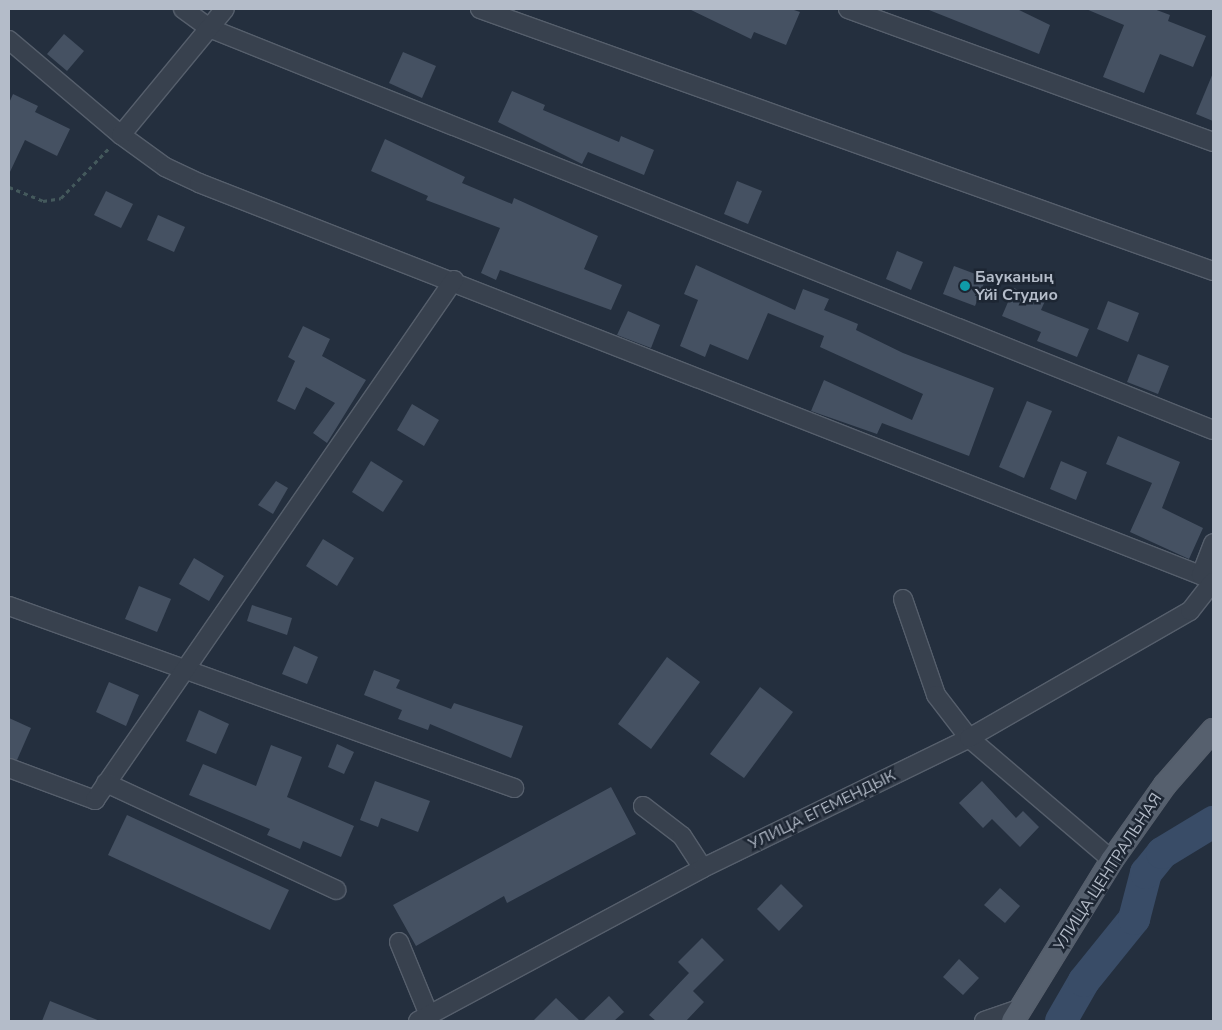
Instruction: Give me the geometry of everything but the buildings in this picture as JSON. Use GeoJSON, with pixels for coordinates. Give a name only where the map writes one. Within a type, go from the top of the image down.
{"type":"FeatureCollection","features":[{"type":"Feature","properties":{"kind":"main road","name":"УЛИЦА ЦЕНТРАЛЬНАЯ"},"geometry":{"type":"LineString","coordinates":[[1017,1015],[1112,860],[1165,785],[1213,730]]}},
{"type":"Feature","properties":{"kind":"street"},"geometry":{"type":"LineString","coordinates":[[183,9],[209,28],[1213,430]]}},
{"type":"Feature","properties":{"kind":"street"},"geometry":{"type":"LineString","coordinates":[[121,135],[225,9]]}},
{"type":"Feature","properties":{"kind":"street"},"geometry":{"type":"LineString","coordinates":[[480,9],[1213,271]]}},
{"type":"Feature","properties":{"kind":"street"},"geometry":{"type":"LineString","coordinates":[[848,9],[1213,142]]}},
{"type":"Feature","properties":{"kind":"street"},"geometry":{"type":"LineString","coordinates":[[9,40],[121,135],[165,167],[199,183],[454,280],[1209,579]]}},
{"type":"Feature","properties":{"kind":"street"},"geometry":{"type":"LineString","coordinates":[[9,768],[95,800],[454,280]]}},
{"type":"Feature","properties":{"kind":"street","name":"УЛИЦА ЕГЕМЕНДЫК"},"geometry":{"type":"LineString","coordinates":[[423,1018],[703,868],[969,738],[1190,611],[1209,579],[1213,543]]}},
{"type":"Feature","properties":{"kind":"street"},"geometry":{"type":"LineString","coordinates":[[903,600],[936,695],[969,738],[1112,860]]}},
{"type":"Feature","properties":{"kind":"street"},"geometry":{"type":"LineString","coordinates":[[9,606],[514,788]]}},
{"type":"Feature","properties":{"kind":"street"},"geometry":{"type":"LineString","coordinates":[[106,783],[336,890]]}},
{"type":"Feature","properties":{"kind":"street"},"geometry":{"type":"LineString","coordinates":[[643,806],[682,836],[703,868]]}},
{"type":"Feature","properties":{"kind":"street"},"geometry":{"type":"LineString","coordinates":[[399,942],[423,1018]]}},
{"type":"Feature","properties":{"kind":"street"},"geometry":{"type":"LineString","coordinates":[[984,1021],[1017,1015]]}},
{"type":"Feature","properties":{"kind":"path"},"geometry":{"type":"LineString","coordinates":[[9,187],[43,201],[61,198],[121,135]]}},
{"type":"Feature","properties":{"kind":"waterway"},"geometry":{"type":"LineString","coordinates":[[1061,1021],[1084,981],[1134,919],[1146,873],[1162,853],[1213,822]]}},
{"type":"Feature","properties":{"kind":"place","name":"Бауканың Үйі Студио"},"geometry":{"type":"Point","coordinates":[965,286]}}]}
